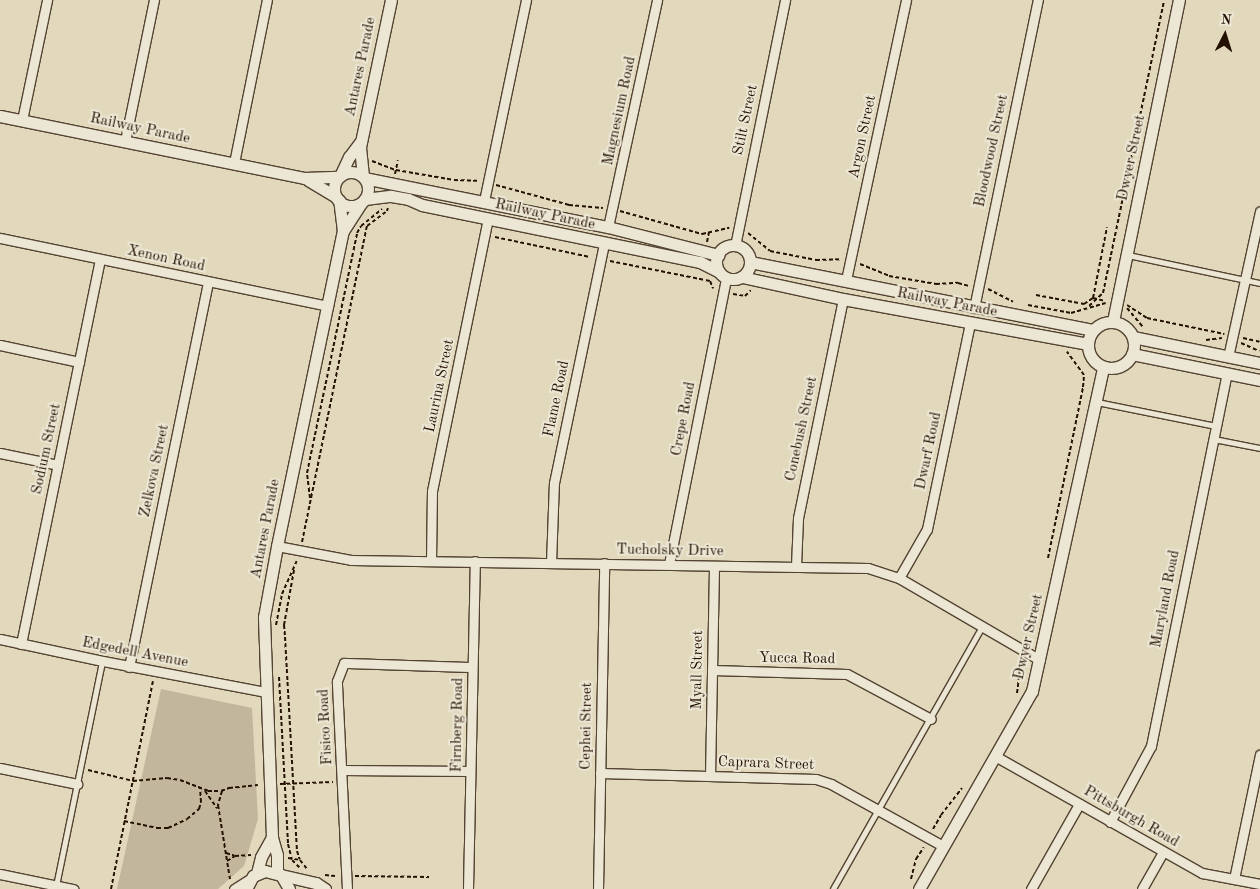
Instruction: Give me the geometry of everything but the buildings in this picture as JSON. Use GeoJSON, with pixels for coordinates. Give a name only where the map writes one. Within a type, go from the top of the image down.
{"type":"FeatureCollection","features":[{"type":"Feature","properties":{"kind":"street"},"geometry":{"type":"LineString","coordinates":[[22,120],[45,0]]}},
{"type":"Feature","properties":{"kind":"street"},"geometry":{"type":"LineString","coordinates":[[125,141],[154,0]]}},
{"type":"Feature","properties":{"kind":"street"},"geometry":{"type":"LineString","coordinates":[[234,163],[267,0]]}},
{"type":"Feature","properties":{"kind":"street","name":"Antares Parade"},"geometry":{"type":"LineString","coordinates":[[363,177],[360,159],[361,141],[390,0]]}},
{"type":"Feature","properties":{"kind":"street"},"geometry":{"type":"LineString","coordinates":[[484,201],[526,0]]}},
{"type":"Feature","properties":{"kind":"street","name":"Magnesium Road"},"geometry":{"type":"LineString","coordinates":[[608,227],[657,0]]}},
{"type":"Feature","properties":{"kind":"street","name":"Stilt Street"},"geometry":{"type":"LineString","coordinates":[[736,246],[785,0]]}},
{"type":"Feature","properties":{"kind":"street","name":"Argon Street"},"geometry":{"type":"LineString","coordinates":[[846,280],[906,0]]}},
{"type":"Feature","properties":{"kind":"street","name":"Bloodwood Street"},"geometry":{"type":"LineString","coordinates":[[974,308],[1038,0]]}},
{"type":"Feature","properties":{"kind":"street","name":"Dwyer Street"},"geometry":{"type":"LineString","coordinates":[[1113,321],[1179,0]]}},
{"type":"Feature","properties":{"kind":"street","name":"Railway Parade"},"geometry":{"type":"LineString","coordinates":[[0,116],[304,178],[339,177]]}},
{"type":"Feature","properties":{"kind":"street","name":"Antares Parade"},"geometry":{"type":"LineString","coordinates":[[339,177],[349,157],[361,141]]}},
{"type":"Feature","properties":{"kind":"street"},"geometry":{"type":"LineString","coordinates":[[348,172],[363,177],[368,188],[363,201],[350,206],[338,199],[334,187],[339,177],[348,172]]}},
{"type":"Feature","properties":{"kind":"street","name":"Railway Parade"},"geometry":{"type":"LineString","coordinates":[[363,177],[608,227],[691,246],[718,255]]}},
{"type":"Feature","properties":{"kind":"street","name":"Railway Parade"},"geometry":{"type":"LineString","coordinates":[[304,178],[338,199]]}},
{"type":"Feature","properties":{"kind":"street","name":"Railway Parade"},"geometry":{"type":"LineString","coordinates":[[363,201],[387,196],[700,262],[722,274]]}},
{"type":"Feature","properties":{"kind":"street","name":"Antares Parade"},"geometry":{"type":"LineString","coordinates":[[279,874],[272,837],[265,692],[264,618],[276,546],[343,231],[338,199]]}},
{"type":"Feature","properties":{"kind":"street","name":"Antares Parade"},"geometry":{"type":"LineString","coordinates":[[343,231],[363,201]]}},
{"type":"Feature","properties":{"kind":"street"},"geometry":{"type":"LineString","coordinates":[[1228,357],[1260,211]]}},
{"type":"Feature","properties":{"kind":"street","name":"Laurina Street"},"geometry":{"type":"LineString","coordinates":[[431,561],[432,491],[488,218]]}},
{"type":"Feature","properties":{"kind":"street","name":"Xenon Road"},"geometry":{"type":"LineString","coordinates":[[0,238],[328,306]]}},
{"type":"Feature","properties":{"kind":"street","name":"Flame Road"},"geometry":{"type":"LineString","coordinates":[[552,563],[554,483],[604,243]]}},
{"type":"Feature","properties":{"kind":"street"},"geometry":{"type":"LineString","coordinates":[[736,246],[746,251],[750,268],[742,277],[722,274],[716,266],[718,255],[725,248],[736,246]]}},
{"type":"Feature","properties":{"kind":"street","name":"Sodium Street"},"geometry":{"type":"LineString","coordinates":[[21,644],[100,260]]}},
{"type":"Feature","properties":{"kind":"street","name":"Railway Parade"},"geometry":{"type":"LineString","coordinates":[[750,262],[1092,330]]}},
{"type":"Feature","properties":{"kind":"street","name":"Crepe Road"},"geometry":{"type":"LineString","coordinates":[[669,564],[722,274]]}},
{"type":"Feature","properties":{"kind":"street","name":"Railway Parade"},"geometry":{"type":"LineString","coordinates":[[742,277],[843,299],[1087,344]]}},
{"type":"Feature","properties":{"kind":"street","name":"Zelkova Street"},"geometry":{"type":"LineString","coordinates":[[129,667],[208,282]]}},
{"type":"Feature","properties":{"kind":"street","name":"Conebush Street"},"geometry":{"type":"LineString","coordinates":[[796,566],[798,518],[843,299]]}},
{"type":"Feature","properties":{"kind":"street"},"geometry":{"type":"LineString","coordinates":[[1113,321],[1127,328],[1133,337],[1132,354],[1126,363],[1119,367],[1104,367],[1091,358],[1087,344],[1092,330],[1105,322],[1113,321]]}},
{"type":"Feature","properties":{"kind":"street","name":"Dwarf Road"},"geometry":{"type":"LineString","coordinates":[[900,578],[927,529],[970,323]]}},
{"type":"Feature","properties":{"kind":"street"},"geometry":{"type":"LineString","coordinates":[[1133,337],[1260,363]]}},
{"type":"Feature","properties":{"kind":"street"},"geometry":{"type":"LineString","coordinates":[[0,345],[79,362]]}},
{"type":"Feature","properties":{"kind":"street"},"geometry":{"type":"LineString","coordinates":[[1132,354],[1260,380]]}},
{"type":"Feature","properties":{"kind":"street","name":"Dwyer Street"},"geometry":{"type":"LineString","coordinates":[[914,886],[943,846],[1032,691],[1104,367]]}},
{"type":"Feature","properties":{"kind":"street","name":"Maryland Road"},"geometry":{"type":"LineString","coordinates":[[1110,822],[1150,746],[1227,374]]}},
{"type":"Feature","properties":{"kind":"street"},"geometry":{"type":"LineString","coordinates":[[0,453],[58,465]]}},
{"type":"Feature","properties":{"kind":"street","name":"Tucholsky Drive"},"geometry":{"type":"LineString","coordinates":[[276,546],[351,560],[868,568],[900,578],[1040,660]]}},
{"type":"Feature","properties":{"kind":"street","name":"Firnberg Road"},"geometry":{"type":"LineString","coordinates":[[468,889],[475,561]]}},
{"type":"Feature","properties":{"kind":"street","name":"Cephei Street"},"geometry":{"type":"LineString","coordinates":[[598,889],[604,564]]}},
{"type":"Feature","properties":{"kind":"street","name":"Myall Street"},"geometry":{"type":"LineString","coordinates":[[710,776],[714,566]]}},
{"type":"Feature","properties":{"kind":"street","name":"Edgedell Avenue"},"geometry":{"type":"LineString","coordinates":[[0,639],[102,662],[265,692]]}},
{"type":"Feature","properties":{"kind":"street","name":"Fisico Road"},"geometry":{"type":"LineString","coordinates":[[348,889],[337,681],[344,664],[472,667]]}},
{"type":"Feature","properties":{"kind":"street","name":"Yucca Road"},"geometry":{"type":"LineString","coordinates":[[712,670],[847,674],[931,719]]}},
{"type":"Feature","properties":{"kind":"street"},"geometry":{"type":"LineString","coordinates":[[1234,879],[1260,755]]}},
{"type":"Feature","properties":{"kind":"street","name":"Pittsburgh Road"},"geometry":{"type":"LineString","coordinates":[[995,756],[1202,873],[1260,884]]}},
{"type":"Feature","properties":{"kind":"street"},"geometry":{"type":"LineString","coordinates":[[0,768],[77,784]]}},
{"type":"Feature","properties":{"kind":"street"},"geometry":{"type":"LineString","coordinates":[[342,770],[470,771]]}},
{"type":"Feature","properties":{"kind":"street","name":"Caprara Street"},"geometry":{"type":"LineString","coordinates":[[600,773],[816,779],[831,784],[943,846]]}},
{"type":"Feature","properties":{"kind":"street"},"geometry":{"type":"LineString","coordinates":[[1031,889],[1079,804]]}},
{"type":"Feature","properties":{"kind":"street","name":"Antares Parade"},"geometry":{"type":"LineString","coordinates":[[251,880],[272,837]]}},
{"type":"Feature","properties":{"kind":"street"},"geometry":{"type":"LineString","coordinates":[[1142,889],[1163,852]]}},
{"type":"Feature","properties":{"kind":"street"},"geometry":{"type":"LineString","coordinates":[[232,887],[251,880],[265,870],[316,884],[325,889]]}},
{"type":"Feature","properties":{"kind":"street"},"geometry":{"type":"LineString","coordinates":[[0,874],[73,889]]}},
{"type":"Feature","properties":{"kind":"street"},"geometry":{"type":"LineString","coordinates":[[279,874],[289,889]]}},
{"type":"Feature","properties":{"kind":"lane"},"geometry":{"type":"LineString","coordinates":[[1127,255],[1260,283]]}},
{"type":"Feature","properties":{"kind":"lane"},"geometry":{"type":"LineString","coordinates":[[1096,401],[1216,426]]}},
{"type":"Feature","properties":{"kind":"lane"},"geometry":{"type":"LineString","coordinates":[[1213,439],[1260,448]]}},
{"type":"Feature","properties":{"kind":"lane"},"geometry":{"type":"LineString","coordinates":[[833,889],[982,627]]}},
{"type":"Feature","properties":{"kind":"lane"},"geometry":{"type":"LineString","coordinates":[[56,886],[102,662]]}},
{"type":"Feature","properties":{"kind":"path"},"geometry":{"type":"LineString","coordinates":[[1089,306],[1103,293],[1164,0]]}},
{"type":"Feature","properties":{"kind":"path"},"geometry":{"type":"LineString","coordinates":[[372,161],[392,168],[454,180],[466,179],[487,183],[569,205],[612,210],[702,234],[724,228],[738,230],[752,235],[770,251],[816,260],[837,258],[889,276],[936,284],[958,283],[989,290],[1014,302]]}},
{"type":"Feature","properties":{"kind":"path"},"geometry":{"type":"LineString","coordinates":[[389,183],[392,168]]}},
{"type":"Feature","properties":{"kind":"path"},"geometry":{"type":"LineString","coordinates":[[311,500],[307,473],[357,233],[361,226],[380,212],[387,196]]}},
{"type":"Feature","properties":{"kind":"path"},"geometry":{"type":"LineString","coordinates":[[276,628],[282,594],[300,551],[367,226]]}},
{"type":"Feature","properties":{"kind":"path"},"geometry":{"type":"LineString","coordinates":[[1036,294],[1084,304],[1093,298],[1106,227]]}},
{"type":"Feature","properties":{"kind":"path"},"geometry":{"type":"LineString","coordinates":[[1093,298],[1128,308],[1142,327],[1151,329]]}},
{"type":"Feature","properties":{"kind":"path"},"geometry":{"type":"LineString","coordinates":[[1023,304],[1071,313],[1107,302],[1130,306],[1146,318],[1232,338],[1260,342]]}},
{"type":"Feature","properties":{"kind":"path"},"geometry":{"type":"LineString","coordinates":[[1071,313],[1073,326]]}},
{"type":"Feature","properties":{"kind":"path"},"geometry":{"type":"LineString","coordinates":[[1203,340],[1232,338],[1260,351]]}},
{"type":"Feature","properties":{"kind":"path"},"geometry":{"type":"LineString","coordinates":[[1047,566],[1083,387],[1084,375],[1067,352],[1070,341]]}},
{"type":"Feature","properties":{"kind":"path"},"geometry":{"type":"LineString","coordinates":[[279,677],[288,844],[292,860],[306,872],[310,873],[300,860],[297,851],[284,625],[294,568]]}},
{"type":"Feature","properties":{"kind":"path"},"geometry":{"type":"LineString","coordinates":[[1016,696],[1025,637],[1037,614]]}},
{"type":"Feature","properties":{"kind":"path"},"geometry":{"type":"LineString","coordinates":[[111,889],[155,672]]}},
{"type":"Feature","properties":{"kind":"path"},"geometry":{"type":"LineString","coordinates":[[80,768],[133,781],[167,778],[180,780],[204,790],[222,791],[270,784],[342,781]]}},
{"type":"Feature","properties":{"kind":"path"},"geometry":{"type":"LineString","coordinates":[[124,821],[157,828],[168,828],[188,819],[199,809],[201,802],[200,788]]}},
{"type":"Feature","properties":{"kind":"path"},"geometry":{"type":"LineString","coordinates":[[914,886],[916,859],[941,815],[962,788]]}},
{"type":"Feature","properties":{"kind":"path"},"geometry":{"type":"LineString","coordinates":[[204,790],[218,810]]}},
{"type":"Feature","properties":{"kind":"path"},"geometry":{"type":"LineString","coordinates":[[222,791],[218,810],[232,887]]}},
{"type":"Feature","properties":{"kind":"path"},"geometry":{"type":"LineString","coordinates":[[226,853],[235,856],[227,861]]}},
{"type":"Feature","properties":{"kind":"path"},"geometry":{"type":"LineString","coordinates":[[292,860],[300,860]]}},
{"type":"Feature","properties":{"kind":"path"},"geometry":{"type":"LineString","coordinates":[[318,875],[429,878]]}},
{"type":"Feature","properties":{"kind":"shaded area"},"geometry":{"type":"Polygon","coordinates":[[[161,689],[252,708],[258,819],[244,866],[218,889],[117,889],[161,689]]]}}]}
